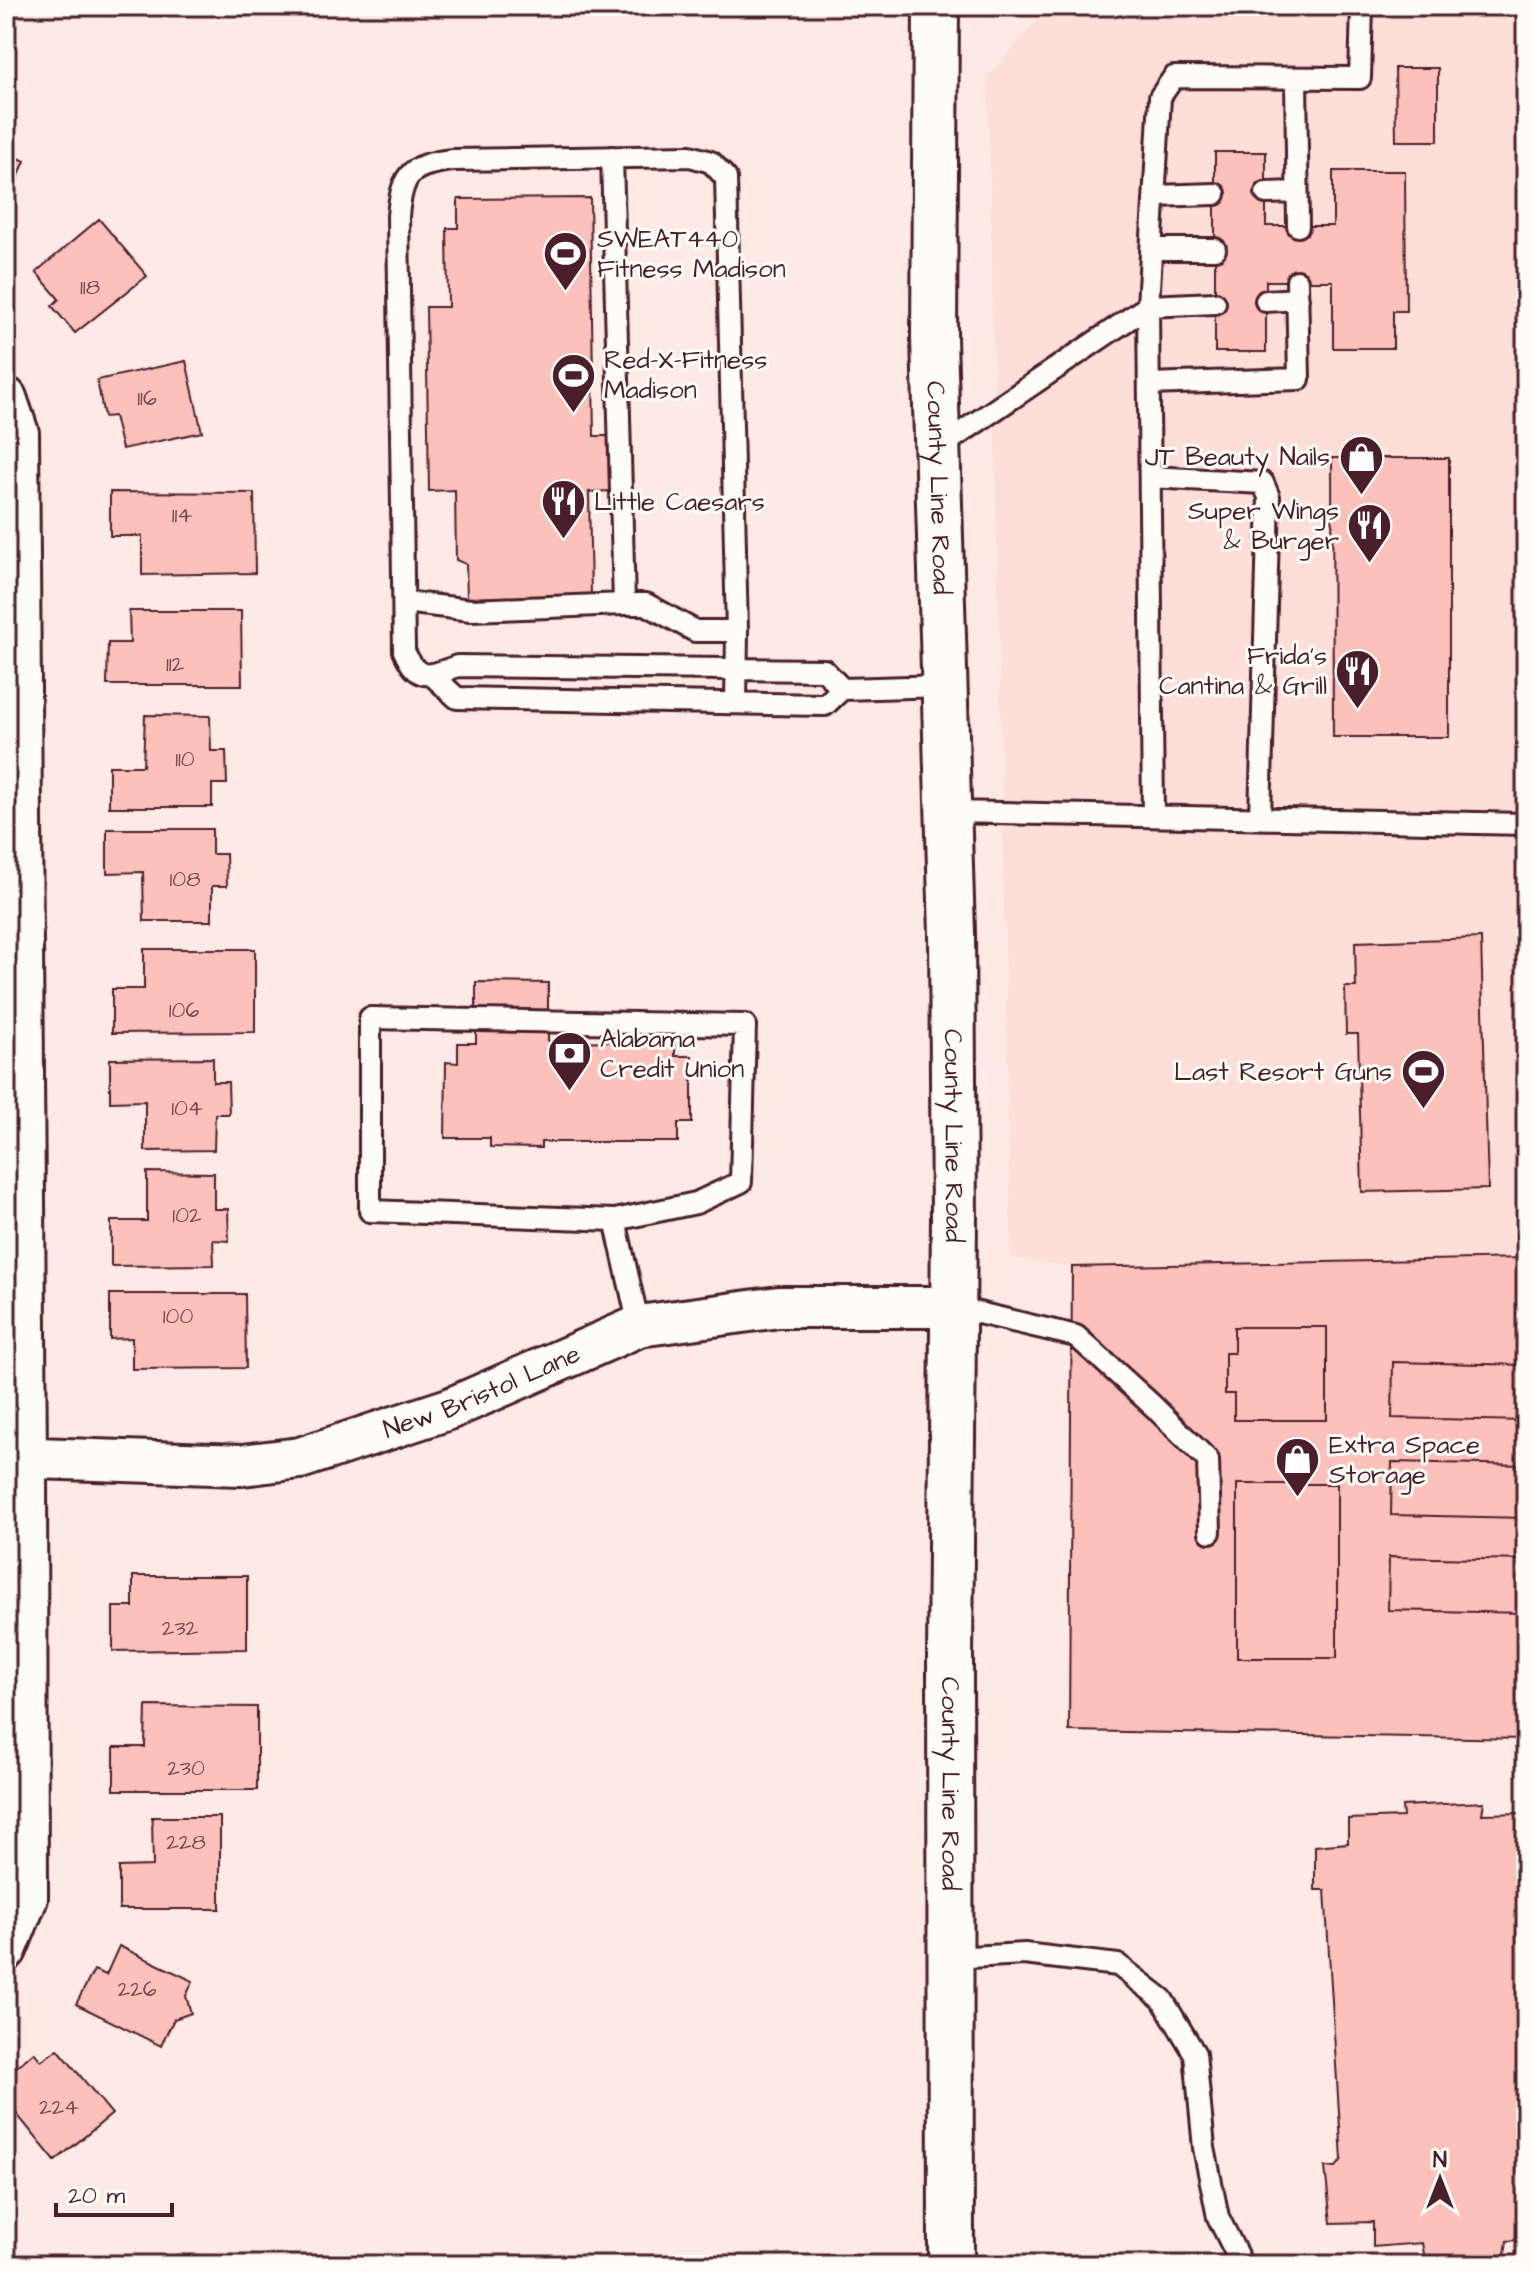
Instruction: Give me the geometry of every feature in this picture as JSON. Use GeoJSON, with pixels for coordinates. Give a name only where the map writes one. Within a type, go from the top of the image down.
{"type":"FeatureCollection","features":[{"type":"Feature","properties":{"kind":"main road","name":"County Line Road"},"geometry":{"type":"LineString","coordinates":[[936,6],[934,339],[952,933],[951,2265]]}},
{"type":"Feature","properties":{"kind":"street"},"geometry":{"type":"LineString","coordinates":[[6,398],[18,433],[13,879],[16,1457],[27,1898],[6,1950]]}},
{"type":"Feature","properties":{"kind":"street","name":"New Bristol Lane"},"geometry":{"type":"LineString","coordinates":[[16,1457],[242,1465],[300,1458],[449,1409],[639,1326],[779,1307],[953,1307]]}},
{"type":"Feature","properties":{"kind":"lane"},"geometry":{"type":"LineString","coordinates":[[1153,815],[1148,306],[1160,97],[1174,77],[1360,78],[1362,6]]}},
{"type":"Feature","properties":{"kind":"lane"},"geometry":{"type":"LineString","coordinates":[[1296,78],[1298,226]]}},
{"type":"Feature","properties":{"kind":"lane"},"geometry":{"type":"LineString","coordinates":[[736,703],[736,670],[737,631],[726,178],[711,162],[690,156],[453,160],[424,164],[408,174],[401,192],[398,216],[404,651],[411,666],[420,674],[433,676],[457,666],[736,670],[824,670],[842,689]]}},
{"type":"Feature","properties":{"kind":"lane"},"geometry":{"type":"LineString","coordinates":[[612,157],[624,604]]}},
{"type":"Feature","properties":{"kind":"lane"},"geometry":{"type":"LineString","coordinates":[[1266,193],[1297,192]]}},
{"type":"Feature","properties":{"kind":"lane"},"geometry":{"type":"LineString","coordinates":[[1155,196],[1215,194]]}},
{"type":"Feature","properties":{"kind":"lane"},"geometry":{"type":"LineString","coordinates":[[1151,249],[1215,249]]}},
{"type":"Feature","properties":{"kind":"lane"},"geometry":{"type":"LineString","coordinates":[[1149,384],[1299,379],[1298,290],[1266,301]]}},
{"type":"Feature","properties":{"kind":"lane"},"geometry":{"type":"LineString","coordinates":[[937,449],[1148,306],[1215,303]]}},
{"type":"Feature","properties":{"kind":"lane"},"geometry":{"type":"LineString","coordinates":[[1150,477],[1263,483],[1269,497],[1260,818]]}},
{"type":"Feature","properties":{"kind":"lane"},"geometry":{"type":"LineString","coordinates":[[404,602],[471,610],[646,604],[695,631],[737,631]]}},
{"type":"Feature","properties":{"kind":"lane"},"geometry":{"type":"LineString","coordinates":[[433,676],[457,698],[825,705],[842,689],[944,686]]}},
{"type":"Feature","properties":{"kind":"lane"},"geometry":{"type":"LineString","coordinates":[[949,812],[1526,824]]}},
{"type":"Feature","properties":{"kind":"lane"},"geometry":{"type":"LineString","coordinates":[[370,1018],[745,1025],[741,1182],[696,1203],[615,1220],[370,1211],[370,1018]]}},
{"type":"Feature","properties":{"kind":"lane"},"geometry":{"type":"LineString","coordinates":[[615,1220],[639,1326]]}},
{"type":"Feature","properties":{"kind":"lane"},"geometry":{"type":"LineString","coordinates":[[953,1307],[1076,1336],[1208,1460],[1210,1532]]}},
{"type":"Feature","properties":{"kind":"lane"},"geometry":{"type":"LineString","coordinates":[[951,1958],[1024,1954],[1118,1965],[1162,1999],[1195,2054],[1204,2148],[1218,2217],[1242,2265]]}},
{"type":"Feature","properties":{"kind":"shaded area"},"geometry":{"type":"Polygon","coordinates":[[[1050,6],[1526,6],[1526,1258],[1072,1267],[1011,1258],[988,77],[1050,6]]]}},
{"type":"Feature","properties":{"kind":"building"},"geometry":{"type":"Polygon","coordinates":[[[1395,68],[1438,68],[1438,141],[1396,141],[1395,68]]]}},
{"type":"Feature","properties":{"kind":"building"},"geometry":{"type":"Polygon","coordinates":[[[6,152],[25,161],[6,205],[6,152]]]}},
{"type":"Feature","properties":{"kind":"building"},"geometry":{"type":"Polygon","coordinates":[[[1215,152],[1266,152],[1266,226],[1333,226],[1333,171],[1405,171],[1406,311],[1393,311],[1393,348],[1333,348],[1333,281],[1266,281],[1266,352],[1215,352],[1215,152]]]}},
{"type":"Feature","properties":{"kind":"building"},"geometry":{"type":"Polygon","coordinates":[[[590,198],[594,436],[610,436],[611,491],[589,492],[591,596],[467,598],[466,564],[456,560],[455,490],[429,491],[426,307],[448,307],[447,228],[458,228],[458,199],[590,198]]]}},
{"type":"Feature","properties":{"kind":"building"},"geometry":{"type":"Polygon","coordinates":[[[99,219],[147,276],[75,333],[52,306],[59,299],[36,272],[99,219]]]}},
{"type":"Feature","properties":{"kind":"building"},"geometry":{"type":"Polygon","coordinates":[[[186,361],[202,432],[122,449],[114,416],[104,417],[97,380],[186,361]]]}},
{"type":"Feature","properties":{"kind":"building"},"geometry":{"type":"Polygon","coordinates":[[[1332,458],[1449,458],[1449,737],[1333,737],[1332,458]]]}},
{"type":"Feature","properties":{"kind":"building"},"geometry":{"type":"Polygon","coordinates":[[[110,492],[254,493],[255,573],[142,575],[142,536],[110,536],[110,492]]]}},
{"type":"Feature","properties":{"kind":"building"},"geometry":{"type":"Polygon","coordinates":[[[129,611],[241,611],[242,685],[107,685],[108,643],[130,643],[129,611]]]}},
{"type":"Feature","properties":{"kind":"building"},"geometry":{"type":"Polygon","coordinates":[[[145,715],[210,716],[211,751],[226,751],[227,784],[212,784],[212,807],[109,807],[109,766],[143,766],[145,715]]]}},
{"type":"Feature","properties":{"kind":"building"},"geometry":{"type":"Polygon","coordinates":[[[107,829],[212,829],[212,854],[226,854],[227,886],[212,886],[212,921],[144,921],[143,872],[107,873],[107,829]]]}},
{"type":"Feature","properties":{"kind":"building","name":"Last Resort Guns"},"geometry":{"type":"Polygon","coordinates":[[[1481,938],[1488,1189],[1362,1192],[1358,1034],[1346,1034],[1345,987],[1356,987],[1355,942],[1481,938]]]}},
{"type":"Feature","properties":{"kind":"building"},"geometry":{"type":"Polygon","coordinates":[[[144,949],[255,949],[255,1032],[112,1033],[112,989],[144,989],[144,949]]]}},
{"type":"Feature","properties":{"kind":"building","name":"Alabama Credit Union"},"geometry":{"type":"Polygon","coordinates":[[[476,982],[548,983],[548,1041],[675,1042],[675,1056],[692,1056],[692,1123],[678,1123],[678,1142],[541,1142],[541,1148],[490,1147],[490,1138],[445,1138],[446,1062],[458,1063],[458,1043],[476,1043],[476,982]]]}},
{"type":"Feature","properties":{"kind":"building"},"geometry":{"type":"Polygon","coordinates":[[[213,1058],[213,1082],[228,1082],[229,1114],[215,1114],[214,1150],[145,1151],[145,1101],[110,1102],[110,1059],[213,1058]]]}},
{"type":"Feature","properties":{"kind":"building"},"geometry":{"type":"Polygon","coordinates":[[[147,1172],[214,1173],[214,1209],[228,1209],[229,1241],[213,1240],[214,1265],[111,1266],[111,1221],[147,1221],[147,1172]]]}},
{"type":"Feature","properties":{"kind":"building","name":"Extra Space Storage"},"geometry":{"type":"Polygon","coordinates":[[[1526,1258],[1526,1739],[1069,1731],[1072,1267],[1526,1258]]]}},
{"type":"Feature","properties":{"kind":"building"},"geometry":{"type":"Polygon","coordinates":[[[110,1294],[245,1294],[246,1368],[132,1369],[132,1338],[110,1339],[110,1294]]]}},
{"type":"Feature","properties":{"kind":"building"},"geometry":{"type":"Polygon","coordinates":[[[1234,1327],[1327,1327],[1327,1420],[1234,1420],[1234,1394],[1225,1394],[1225,1353],[1234,1353],[1234,1327]]]}},
{"type":"Feature","properties":{"kind":"building"},"geometry":{"type":"Polygon","coordinates":[[[1393,1362],[1526,1365],[1526,1421],[1392,1418],[1393,1362]]]}},
{"type":"Feature","properties":{"kind":"building"},"geometry":{"type":"Polygon","coordinates":[[[1392,1462],[1526,1465],[1526,1518],[1391,1515],[1392,1462]]]}},
{"type":"Feature","properties":{"kind":"building"},"geometry":{"type":"Polygon","coordinates":[[[1237,1484],[1337,1484],[1337,1658],[1237,1658],[1237,1484]]]}},
{"type":"Feature","properties":{"kind":"building"},"geometry":{"type":"Polygon","coordinates":[[[1389,1557],[1526,1560],[1526,1613],[1388,1610],[1389,1557]]]}},
{"type":"Feature","properties":{"kind":"building"},"geometry":{"type":"Polygon","coordinates":[[[133,1576],[247,1576],[247,1649],[113,1651],[113,1607],[133,1607],[133,1576]]]}},
{"type":"Feature","properties":{"kind":"building"},"geometry":{"type":"Polygon","coordinates":[[[146,1706],[257,1707],[257,1790],[114,1790],[114,1747],[145,1747],[146,1706]]]}},
{"type":"Feature","properties":{"kind":"building"},"geometry":{"type":"Polygon","coordinates":[[[1484,1802],[1482,1814],[1526,1813],[1526,2239],[1507,2241],[1505,2255],[1425,2259],[1422,2243],[1373,2247],[1373,2222],[1331,2223],[1325,2167],[1336,2167],[1342,2160],[1325,1890],[1315,1890],[1315,1846],[1348,1843],[1348,1819],[1403,1817],[1402,1806],[1484,1802]]]}},
{"type":"Feature","properties":{"kind":"building"},"geometry":{"type":"Polygon","coordinates":[[[152,1817],[220,1817],[220,1909],[119,1909],[119,1867],[153,1866],[152,1817]]]}},
{"type":"Feature","properties":{"kind":"building"},"geometry":{"type":"Polygon","coordinates":[[[119,1946],[193,1981],[186,1996],[191,2013],[174,2019],[161,2046],[76,2004],[94,1970],[106,1975],[119,1946]]]}},
{"type":"Feature","properties":{"kind":"building"},"geometry":{"type":"Polygon","coordinates":[[[58,2049],[112,2114],[55,2161],[6,2101],[6,2076],[34,2052],[41,2061],[58,2049]]]}},
{"type":"Feature","properties":{"kind":"place","name":"SWEAT440 Fitness Madison"},"geometry":{"type":"Point","coordinates":[566,293]}},
{"type":"Feature","properties":{"kind":"place","name":"Red-X-Fitness Madison"},"geometry":{"type":"Point","coordinates":[573,414]}},
{"type":"Feature","properties":{"kind":"place","name":"JT Beauty Nails"},"geometry":{"type":"Point","coordinates":[1361,496]}},
{"type":"Feature","properties":{"kind":"place","name":"Little Caesars"},"geometry":{"type":"Point","coordinates":[563,541]}},
{"type":"Feature","properties":{"kind":"place","name":"Super Wings & Burger"},"geometry":{"type":"Point","coordinates":[1370,565]}},
{"type":"Feature","properties":{"kind":"place","name":"Frida’s Cantina & Grill"},"geometry":{"type":"Point","coordinates":[1358,710]}},
{"type":"Feature","properties":{"kind":"place","name":"Alabama Credit Union"},"geometry":{"type":"Point","coordinates":[569,1093]}},
{"type":"Feature","properties":{"kind":"place","name":"Last Resort Guns"},"geometry":{"type":"Point","coordinates":[1423,1111]}},
{"type":"Feature","properties":{"kind":"place","name":"Extra Space Storage"},"geometry":{"type":"Point","coordinates":[1298,1499]}}]}
